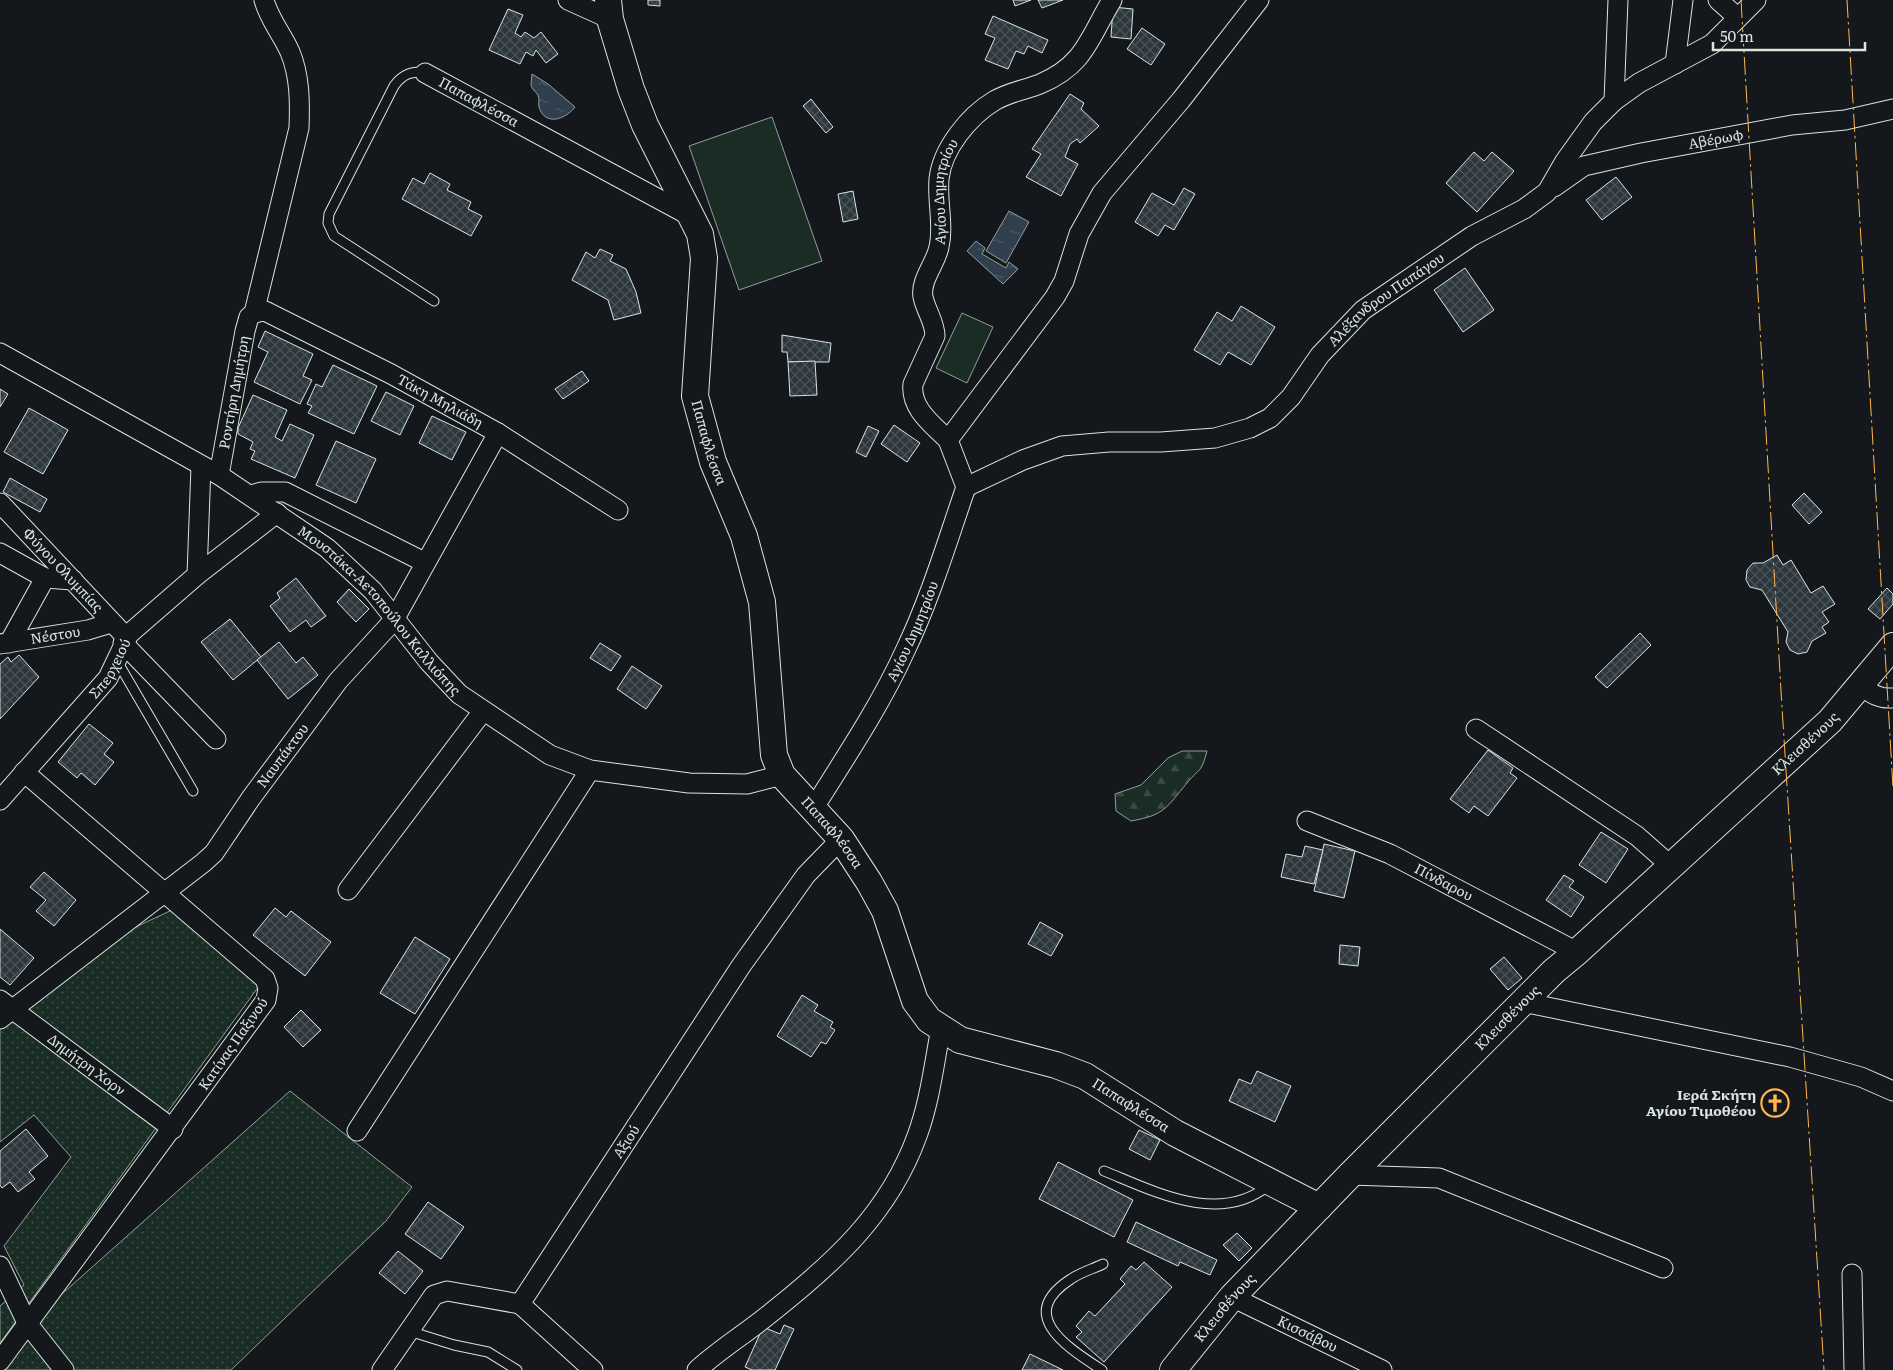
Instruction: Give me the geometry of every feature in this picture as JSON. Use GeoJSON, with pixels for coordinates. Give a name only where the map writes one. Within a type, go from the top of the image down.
{"type":"FeatureCollection","features":[{"type":"Feature","properties":{"kind":"street","name":"Ροντήρη Δημήτρη"},"geometry":{"type":"LineString","coordinates":[[219,475],[244,331],[249,317],[254,313],[277,211],[294,157],[299,121],[299,91],[290,52],[266,9],[264,0]]}},
{"type":"Feature","properties":{"kind":"street"},"geometry":{"type":"LineString","coordinates":[[568,0],[609,10]]}},
{"type":"Feature","properties":{"kind":"street","name":"Αγίου Δημητρίου"},"geometry":{"type":"LineString","coordinates":[[813,809],[905,651],[966,487],[948,440],[922,414],[914,402],[912,392],[913,384],[935,336],[935,328],[923,296],[924,286],[936,259],[940,242],[939,180],[943,161],[956,138],[987,106],[1002,97],[1048,80],[1074,64],[1082,55],[1112,0]]}},
{"type":"Feature","properties":{"kind":"street"},"geometry":{"type":"LineString","coordinates":[[948,440],[1055,297],[1064,281],[1078,234],[1102,193],[1181,100],[1259,0]]}},
{"type":"Feature","properties":{"kind":"street"},"geometry":{"type":"LineString","coordinates":[[1614,100],[1618,0]]}},
{"type":"Feature","properties":{"kind":"street"},"geometry":{"type":"LineString","coordinates":[[1675,64],[1683,0]]}},
{"type":"Feature","properties":{"kind":"street"},"geometry":{"type":"LineString","coordinates":[[1718,0],[1737,17]]}},
{"type":"Feature","properties":{"kind":"street","name":"Αλέξανδρου Παπάγου"},"geometry":{"type":"LineString","coordinates":[[966,487],[1023,460],[1062,446],[1109,442],[1161,442],[1215,438],[1250,428],[1270,418],[1291,397],[1320,355],[1363,310],[1472,236],[1524,209],[1547,192],[1565,161],[1593,122],[1614,100],[1638,83],[1712,44],[1756,0]]}},
{"type":"Feature","properties":{"kind":"street","name":"Παπαφλέσσα"},"geometry":{"type":"LineString","coordinates":[[609,10],[631,89],[645,125],[700,234],[704,258],[695,396],[713,462],[744,536],[762,602],[774,756],[782,775],[842,839],[885,911],[915,1001],[929,1020],[960,1040],[981,1048],[1056,1065],[1085,1076],[1167,1128],[1318,1207]]}},
{"type":"Feature","properties":{"kind":"street","name":"Παπαφλέσσα"},"geometry":{"type":"LineString","coordinates":[[425,73],[692,217]]}},
{"type":"Feature","properties":{"kind":"street","name":"Αβέρωφ"},"geometry":{"type":"LineString","coordinates":[[1547,192],[1584,166],[1729,136],[1792,125],[1845,120],[1893,110]]}},
{"type":"Feature","properties":{"kind":"street","name":"Τάκη Μηλιάδη"},"geometry":{"type":"LineString","coordinates":[[254,313],[265,311],[272,314],[391,374],[498,433],[618,510]]}},
{"type":"Feature","properties":{"kind":"street","name":"Μουστάκα-Αετοπούλου Καλλιόπης"},"geometry":{"type":"LineString","coordinates":[[0,353],[219,475],[252,495],[328,548],[373,591],[394,620],[442,677],[459,694],[550,755],[590,770],[690,783],[747,784],[782,775]]}},
{"type":"Feature","properties":{"kind":"street","name":"Ναυπάκτου"},"geometry":{"type":"LineString","coordinates":[[4,1010],[165,892],[214,853],[251,798],[338,681],[394,620],[424,562],[498,433]]}},
{"type":"Feature","properties":{"kind":"street"},"geometry":{"type":"LineString","coordinates":[[197,575],[201,466]]}},
{"type":"Feature","properties":{"kind":"street"},"geometry":{"type":"LineString","coordinates":[[252,495],[262,492],[285,492],[424,562]]}},
{"type":"Feature","properties":{"kind":"street","name":"Φύγου Ολυμπίας"},"geometry":{"type":"LineString","coordinates":[[0,503],[111,623],[122,647],[216,739]]}},
{"type":"Feature","properties":{"kind":"street","name":"Σπερχειού"},"geometry":{"type":"LineString","coordinates":[[0,800],[108,678],[122,647],[197,575],[278,513]]}},
{"type":"Feature","properties":{"kind":"street"},"geometry":{"type":"LineString","coordinates":[[0,553],[45,578],[73,580]]}},
{"type":"Feature","properties":{"kind":"street"},"geometry":{"type":"LineString","coordinates":[[4,644],[45,578]]}},
{"type":"Feature","properties":{"kind":"street","name":"Νέστου"},"geometry":{"type":"LineString","coordinates":[[4,644],[88,630],[111,623]]}},
{"type":"Feature","properties":{"kind":"street","name":"Κλεισθένους"},"geometry":{"type":"LineString","coordinates":[[1173,1370],[1232,1298],[1318,1207],[1554,971],[1830,721],[1893,646]]}},
{"type":"Feature","properties":{"kind":"street"},"geometry":{"type":"LineString","coordinates":[[1861,686],[1873,695],[1883,699],[1893,698]]}},
{"type":"Feature","properties":{"kind":"street"},"geometry":{"type":"LineString","coordinates":[[348,890],[483,711]]}},
{"type":"Feature","properties":{"kind":"street"},"geometry":{"type":"LineString","coordinates":[[1476,730],[1637,836],[1671,866]]}},
{"type":"Feature","properties":{"kind":"street"},"geometry":{"type":"LineString","coordinates":[[358,1131],[590,770]]}},
{"type":"Feature","properties":{"kind":"street","name":"Κατίνας Παξινού"},"geometry":{"type":"LineString","coordinates":[[0,1361],[173,1129],[266,1000],[268,988],[265,979],[24,772]]}},
{"type":"Feature","properties":{"kind":"street","name":"Πίνδαρου"},"geometry":{"type":"LineString","coordinates":[[1307,821],[1356,839],[1407,862],[1577,952]]}},
{"type":"Feature","properties":{"kind":"street","name":"Αξιού"},"geometry":{"type":"LineString","coordinates":[[520,1304],[741,966],[806,875],[842,839]]}},
{"type":"Feature","properties":{"kind":"street"},"geometry":{"type":"LineString","coordinates":[[1523,1002],[1790,1057],[1861,1076],[1893,1091]]}},
{"type":"Feature","properties":{"kind":"street","name":"Δημήτρη Χορν"},"geometry":{"type":"LineString","coordinates":[[4,1010],[173,1129]]}},
{"type":"Feature","properties":{"kind":"street"},"geometry":{"type":"LineString","coordinates":[[704,1368],[839,1255],[876,1214],[899,1176],[918,1135],[928,1100],[941,1028]]}},
{"type":"Feature","properties":{"kind":"street"},"geometry":{"type":"LineString","coordinates":[[1350,1175],[1445,1179],[1663,1268]]}},
{"type":"Feature","properties":{"kind":"street"},"geometry":{"type":"LineString","coordinates":[[0,1266],[5,1290],[27,1323],[64,1370]]}},
{"type":"Feature","properties":{"kind":"street"},"geometry":{"type":"LineString","coordinates":[[1852,1274],[1854,1370]]}},
{"type":"Feature","properties":{"kind":"street"},"geometry":{"type":"LineString","coordinates":[[382,1370],[434,1295],[446,1291],[520,1304],[592,1370]]}},
{"type":"Feature","properties":{"kind":"street","name":"Κισσάβου"},"geometry":{"type":"LineString","coordinates":[[1232,1298],[1382,1370]]}},
{"type":"Feature","properties":{"kind":"lane"},"geometry":{"type":"LineString","coordinates":[[425,73],[410,72],[400,78],[394,86],[328,214],[328,223],[334,236],[434,302]]}},
{"type":"Feature","properties":{"kind":"lane"},"geometry":{"type":"LineString","coordinates":[[122,647],[193,791]]}},
{"type":"Feature","properties":{"kind":"lane"},"geometry":{"type":"LineString","coordinates":[[1104,1171],[1178,1201],[1204,1204],[1221,1204],[1243,1199],[1262,1191],[1271,1183]]}},
{"type":"Feature","properties":{"kind":"lane"},"geometry":{"type":"LineString","coordinates":[[1102,1370],[1075,1353],[1055,1335],[1045,1318],[1047,1302],[1052,1294],[1072,1278],[1103,1264]]}},
{"type":"Feature","properties":{"kind":"lane"},"geometry":{"type":"LineString","coordinates":[[408,1331],[454,1346],[488,1352],[517,1370]]}},
{"type":"Feature","properties":{"kind":"green space"},"geometry":{"type":"Polygon","coordinates":[[[772,117],[822,261],[739,290],[689,146],[772,117]]]}},
{"type":"Feature","properties":{"kind":"green space"},"geometry":{"type":"Polygon","coordinates":[[[962,313],[993,327],[967,383],[936,368],[962,313]]]}},
{"type":"Feature","properties":{"kind":"green space"},"geometry":{"type":"Polygon","coordinates":[[[1182,751],[1207,751],[1200,770],[1164,809],[1151,816],[1131,821],[1116,811],[1115,794],[1141,785],[1168,758],[1182,751]]]}},
{"type":"Feature","properties":{"kind":"green space"},"geometry":{"type":"Polygon","coordinates":[[[172,910],[259,986],[0,1343],[0,1306],[24,1285],[4,1246],[71,1157],[34,1115],[0,1142],[0,1009],[123,933],[172,910]]]}},
{"type":"Feature","properties":{"kind":"green space"},"geometry":{"type":"Polygon","coordinates":[[[290,1091],[412,1187],[386,1221],[231,1370],[2,1370],[53,1302],[290,1091]]]}},
{"type":"Feature","properties":{"kind":"water"},"geometry":{"type":"Polygon","coordinates":[[[532,74],[548,84],[575,107],[561,118],[551,119],[546,117],[539,107],[538,95],[531,85],[532,74]]]}},
{"type":"Feature","properties":{"kind":"water"},"geometry":{"type":"Polygon","coordinates":[[[1009,211],[1029,222],[1006,263],[986,251],[1009,211]]]}},
{"type":"Feature","properties":{"kind":"water"},"geometry":{"type":"Polygon","coordinates":[[[976,241],[985,248],[982,254],[1006,268],[1009,262],[1018,269],[1003,284],[967,251],[976,241]]]}},
{"type":"Feature","properties":{"kind":"building"},"geometry":{"type":"Polygon","coordinates":[[[648,0],[660,0],[660,6],[648,5],[648,0]]]}},
{"type":"Feature","properties":{"kind":"building"},"geometry":{"type":"Polygon","coordinates":[[[1013,0],[1031,0],[1015,6],[1013,0]]]}},
{"type":"Feature","properties":{"kind":"building"},"geometry":{"type":"Polygon","coordinates":[[[1038,0],[1063,0],[1042,8],[1038,0]]]}},
{"type":"Feature","properties":{"kind":"building"},"geometry":{"type":"Polygon","coordinates":[[[1113,7],[1133,9],[1131,39],[1111,37],[1113,7]]]}},
{"type":"Feature","properties":{"kind":"building"},"geometry":{"type":"Polygon","coordinates":[[[508,9],[523,15],[515,33],[521,37],[525,32],[534,38],[541,32],[558,54],[546,63],[536,50],[533,56],[526,52],[520,64],[489,50],[508,9]]]}},
{"type":"Feature","properties":{"kind":"building"},"geometry":{"type":"Polygon","coordinates":[[[993,16],[1048,40],[1042,53],[1028,46],[1024,54],[1016,51],[1008,69],[985,60],[995,38],[985,34],[993,16]]]}},
{"type":"Feature","properties":{"kind":"building"},"geometry":{"type":"Polygon","coordinates":[[[1142,28],[1165,44],[1151,65],[1127,49],[1142,28]]]}},
{"type":"Feature","properties":{"kind":"building"},"geometry":{"type":"Polygon","coordinates":[[[1070,94],[1084,103],[1081,109],[1099,126],[1080,143],[1077,139],[1070,144],[1065,157],[1078,164],[1061,196],[1026,177],[1041,154],[1032,149],[1070,94]]]}},
{"type":"Feature","properties":{"kind":"building"},"geometry":{"type":"Polygon","coordinates":[[[811,99],[833,127],[826,133],[803,106],[811,99]]]}},
{"type":"Feature","properties":{"kind":"building"},"geometry":{"type":"Polygon","coordinates":[[[1474,152],[1484,161],[1492,152],[1514,171],[1477,212],[1446,183],[1474,152]]]}},
{"type":"Feature","properties":{"kind":"building"},"geometry":{"type":"Polygon","coordinates":[[[430,173],[450,184],[447,190],[471,202],[468,209],[482,216],[471,236],[402,199],[413,178],[424,184],[430,173]]]}},
{"type":"Feature","properties":{"kind":"building"},"geometry":{"type":"Polygon","coordinates":[[[1616,177],[1632,197],[1602,220],[1586,200],[1616,177]]]}},
{"type":"Feature","properties":{"kind":"building"},"geometry":{"type":"Polygon","coordinates":[[[1184,188],[1195,194],[1174,230],[1165,225],[1158,236],[1135,222],[1152,193],[1174,205],[1184,188]]]}},
{"type":"Feature","properties":{"kind":"building"},"geometry":{"type":"Polygon","coordinates":[[[853,191],[858,219],[843,222],[838,194],[853,191]]]}},
{"type":"Feature","properties":{"kind":"building"},"geometry":{"type":"Polygon","coordinates":[[[600,249],[613,255],[610,261],[626,269],[636,292],[641,313],[614,320],[608,300],[572,280],[586,252],[595,258],[600,249]]]}},
{"type":"Feature","properties":{"kind":"building"},"geometry":{"type":"Polygon","coordinates":[[[1465,268],[1494,310],[1463,332],[1434,290],[1465,268]]]}},
{"type":"Feature","properties":{"kind":"building"},"geometry":{"type":"Polygon","coordinates":[[[1241,306],[1275,327],[1251,365],[1228,352],[1220,365],[1194,350],[1217,312],[1232,321],[1241,306]]]}},
{"type":"Feature","properties":{"kind":"building"},"geometry":{"type":"Polygon","coordinates":[[[265,331],[313,354],[303,376],[312,380],[300,404],[254,382],[268,352],[258,347],[265,331]]]}},
{"type":"Feature","properties":{"kind":"building"},"geometry":{"type":"Polygon","coordinates":[[[782,335],[831,343],[829,362],[788,362],[787,352],[782,352],[782,335]]]}},
{"type":"Feature","properties":{"kind":"building"},"geometry":{"type":"Polygon","coordinates":[[[815,361],[817,395],[790,396],[788,362],[815,361]]]}},
{"type":"Feature","properties":{"kind":"building"},"geometry":{"type":"Polygon","coordinates":[[[333,365],[377,386],[354,434],[308,413],[312,406],[307,404],[316,384],[322,387],[333,365]]]}},
{"type":"Feature","properties":{"kind":"building"},"geometry":{"type":"Polygon","coordinates":[[[582,371],[589,381],[563,399],[555,389],[582,371]]]}},
{"type":"Feature","properties":{"kind":"building"},"geometry":{"type":"Polygon","coordinates":[[[0,389],[8,394],[0,407],[0,389]]]}},
{"type":"Feature","properties":{"kind":"building"},"geometry":{"type":"Polygon","coordinates":[[[386,392],[414,406],[400,435],[371,421],[386,392]]]}},
{"type":"Feature","properties":{"kind":"building"},"geometry":{"type":"Polygon","coordinates":[[[253,395],[287,410],[275,437],[282,441],[290,424],[314,435],[295,478],[251,459],[255,451],[250,449],[253,442],[238,434],[238,428],[253,395]]]}},
{"type":"Feature","properties":{"kind":"building"},"geometry":{"type":"Polygon","coordinates":[[[29,408],[68,430],[43,474],[4,452],[29,408]]]}},
{"type":"Feature","properties":{"kind":"building"},"geometry":{"type":"Polygon","coordinates":[[[432,416],[466,432],[452,460],[419,443],[432,416]]]}},
{"type":"Feature","properties":{"kind":"building"},"geometry":{"type":"Polygon","coordinates":[[[894,425],[920,443],[907,462],[881,444],[894,425]]]}},
{"type":"Feature","properties":{"kind":"building"},"geometry":{"type":"Polygon","coordinates":[[[868,426],[879,431],[866,457],[856,452],[868,426]]]}},
{"type":"Feature","properties":{"kind":"building"},"geometry":{"type":"Polygon","coordinates":[[[336,441],[376,459],[356,503],[316,485],[336,441]]]}},
{"type":"Feature","properties":{"kind":"building"},"geometry":{"type":"Polygon","coordinates":[[[10,478],[47,499],[40,512],[3,492],[10,478]]]}},
{"type":"Feature","properties":{"kind":"building"},"geometry":{"type":"Polygon","coordinates":[[[1804,493],[1822,512],[1809,524],[1792,505],[1804,493]]]}},
{"type":"Feature","properties":{"kind":"building"},"geometry":{"type":"Polygon","coordinates":[[[1777,555],[1783,565],[1791,560],[1811,593],[1823,586],[1835,604],[1822,612],[1829,622],[1822,627],[1826,633],[1812,641],[1807,652],[1798,654],[1790,650],[1786,642],[1788,632],[1762,590],[1750,587],[1746,580],[1747,570],[1753,563],[1763,563],[1777,555]]]}},
{"type":"Feature","properties":{"kind":"building"},"geometry":{"type":"Polygon","coordinates":[[[296,578],[326,616],[311,627],[306,620],[290,632],[270,606],[280,598],[277,593],[296,578]]]}},
{"type":"Feature","properties":{"kind":"building"},"geometry":{"type":"Polygon","coordinates":[[[1887,588],[1893,594],[1893,604],[1880,619],[1868,609],[1887,588]]]}},
{"type":"Feature","properties":{"kind":"building"},"geometry":{"type":"Polygon","coordinates":[[[349,589],[369,609],[356,622],[337,602],[349,589]]]}},
{"type":"Feature","properties":{"kind":"building"},"geometry":{"type":"Polygon","coordinates":[[[230,619],[261,657],[233,680],[201,642],[230,619]]]}},
{"type":"Feature","properties":{"kind":"building"},"geometry":{"type":"Polygon","coordinates":[[[1640,633],[1651,645],[1607,688],[1595,677],[1640,633]]]}},
{"type":"Feature","properties":{"kind":"building"},"geometry":{"type":"Polygon","coordinates":[[[279,642],[296,663],[303,657],[318,675],[288,699],[257,660],[279,642]]]}},
{"type":"Feature","properties":{"kind":"building"},"geometry":{"type":"Polygon","coordinates":[[[600,643],[621,656],[611,671],[590,658],[600,643]]]}},
{"type":"Feature","properties":{"kind":"building"},"geometry":{"type":"Polygon","coordinates":[[[19,655],[39,677],[0,719],[0,664],[8,657],[11,662],[19,655]]]}},
{"type":"Feature","properties":{"kind":"building"},"geometry":{"type":"Polygon","coordinates":[[[632,666],[662,686],[646,709],[617,689],[632,666]]]}},
{"type":"Feature","properties":{"kind":"building"},"geometry":{"type":"Polygon","coordinates":[[[89,724],[113,743],[104,754],[114,762],[95,785],[81,773],[77,778],[58,762],[89,724]]]}},
{"type":"Feature","properties":{"kind":"building"},"geometry":{"type":"Polygon","coordinates":[[[1488,750],[1513,768],[1510,773],[1517,778],[1488,816],[1474,806],[1469,813],[1450,799],[1488,750]]]}},
{"type":"Feature","properties":{"kind":"building"},"geometry":{"type":"Polygon","coordinates":[[[1601,832],[1628,849],[1606,883],[1579,865],[1601,832]]]}},
{"type":"Feature","properties":{"kind":"building"},"geometry":{"type":"Polygon","coordinates":[[[1324,844],[1355,851],[1344,898],[1314,891],[1324,844]]]}},
{"type":"Feature","properties":{"kind":"building"},"geometry":{"type":"Polygon","coordinates":[[[1305,846],[1323,850],[1314,884],[1281,877],[1286,854],[1302,857],[1305,846]]]}},
{"type":"Feature","properties":{"kind":"building"},"geometry":{"type":"Polygon","coordinates":[[[44,872],[76,900],[54,926],[36,911],[46,900],[30,887],[44,872]]]}},
{"type":"Feature","properties":{"kind":"building"},"geometry":{"type":"Polygon","coordinates":[[[1564,875],[1574,881],[1569,887],[1584,897],[1571,917],[1546,900],[1564,875]]]}},
{"type":"Feature","properties":{"kind":"building"},"geometry":{"type":"Polygon","coordinates":[[[275,908],[286,917],[291,911],[331,942],[305,976],[253,935],[275,908]]]}},
{"type":"Feature","properties":{"kind":"building"},"geometry":{"type":"Polygon","coordinates":[[[1040,922],[1063,935],[1051,956],[1028,944],[1040,922]]]}},
{"type":"Feature","properties":{"kind":"building"},"geometry":{"type":"Polygon","coordinates":[[[0,929],[34,958],[10,985],[0,977],[0,929]]]}},
{"type":"Feature","properties":{"kind":"building"},"geometry":{"type":"Polygon","coordinates":[[[415,937],[450,959],[415,1014],[380,993],[415,937]]]}},
{"type":"Feature","properties":{"kind":"building"},"geometry":{"type":"Polygon","coordinates":[[[1340,945],[1360,947],[1358,966],[1339,964],[1340,945]]]}},
{"type":"Feature","properties":{"kind":"building"},"geometry":{"type":"Polygon","coordinates":[[[1504,957],[1522,978],[1508,990],[1490,969],[1504,957]]]}},
{"type":"Feature","properties":{"kind":"building"},"geometry":{"type":"Polygon","coordinates":[[[802,995],[818,1005],[814,1011],[833,1022],[830,1027],[835,1030],[826,1044],[821,1042],[811,1057],[777,1036],[802,995]]]}},
{"type":"Feature","properties":{"kind":"building"},"geometry":{"type":"Polygon","coordinates":[[[301,1010],[321,1030],[303,1047],[284,1027],[301,1010]]]}},
{"type":"Feature","properties":{"kind":"building"},"geometry":{"type":"Polygon","coordinates":[[[1257,1071],[1291,1086],[1275,1122],[1229,1101],[1239,1079],[1251,1084],[1257,1071]]]}},
{"type":"Feature","properties":{"kind":"building"},"geometry":{"type":"Polygon","coordinates":[[[26,1129],[48,1156],[29,1172],[35,1179],[18,1192],[10,1182],[2,1188],[0,1185],[0,1151],[26,1129]]]}},
{"type":"Feature","properties":{"kind":"building"},"geometry":{"type":"Polygon","coordinates":[[[1139,1130],[1160,1140],[1150,1160],[1129,1149],[1139,1130]]]}},
{"type":"Feature","properties":{"kind":"building"},"geometry":{"type":"Polygon","coordinates":[[[1058,1162],[1133,1200],[1114,1237],[1039,1199],[1058,1162]]]}},
{"type":"Feature","properties":{"kind":"building"},"geometry":{"type":"Polygon","coordinates":[[[428,1202],[464,1227],[441,1259],[405,1234],[428,1202]]]}},
{"type":"Feature","properties":{"kind":"building"},"geometry":{"type":"Polygon","coordinates":[[[1136,1222],[1217,1260],[1210,1275],[1180,1262],[1178,1266],[1127,1242],[1136,1222]]]}},
{"type":"Feature","properties":{"kind":"building"},"geometry":{"type":"Polygon","coordinates":[[[1237,1233],[1252,1248],[1239,1261],[1223,1245],[1237,1233]]]}},
{"type":"Feature","properties":{"kind":"building"},"geometry":{"type":"Polygon","coordinates":[[[398,1251],[423,1271],[405,1294],[379,1273],[398,1251]]]}},
{"type":"Feature","properties":{"kind":"building"},"geometry":{"type":"Polygon","coordinates":[[[1144,1262],[1172,1287],[1104,1362],[1076,1337],[1082,1332],[1076,1326],[1089,1311],[1095,1316],[1125,1284],[1120,1279],[1131,1266],[1136,1270],[1144,1262]]]}},
{"type":"Feature","properties":{"kind":"building"},"geometry":{"type":"Polygon","coordinates":[[[784,1325],[794,1329],[775,1370],[752,1370],[745,1367],[763,1327],[780,1334],[784,1325]]]}},
{"type":"Feature","properties":{"kind":"building"},"geometry":{"type":"Polygon","coordinates":[[[1030,1354],[1063,1370],[1022,1370],[1030,1354]]]}},
{"type":"Feature","properties":{"kind":"power"},"geometry":{"type":"LineString","coordinates":[[1741,0],[1781,691],[1824,1370]]}},
{"type":"Feature","properties":{"kind":"power"},"geometry":{"type":"LineString","coordinates":[[1847,0],[1893,788]]}},
{"type":"Feature","properties":{"kind":"place","name":"Ιερά Σκήτη Αγίου Τιμοθέου"},"geometry":{"type":"Point","coordinates":[1775,1103]}}]}
